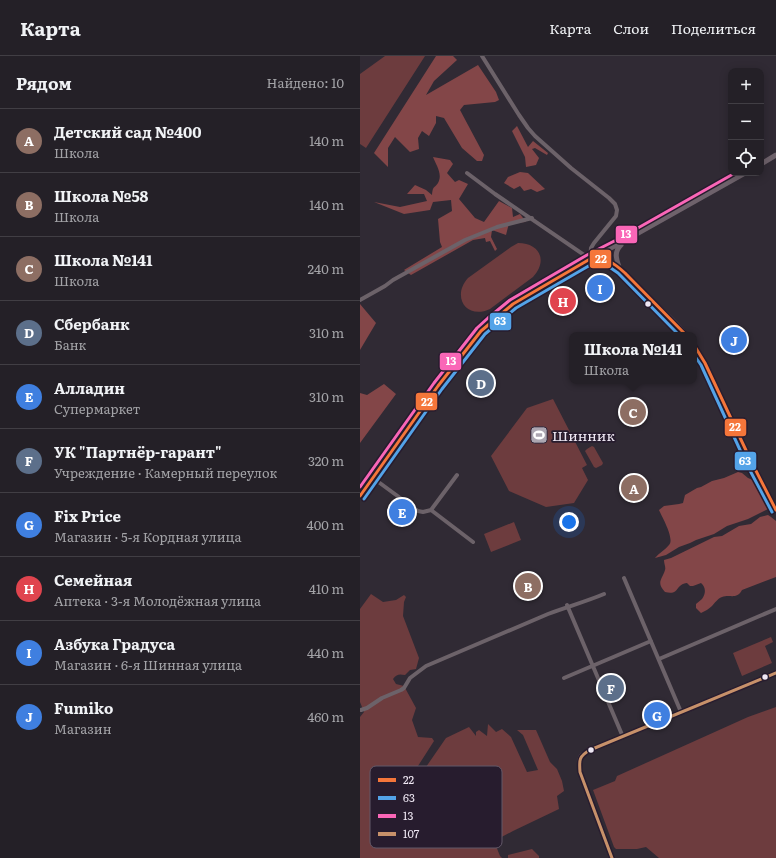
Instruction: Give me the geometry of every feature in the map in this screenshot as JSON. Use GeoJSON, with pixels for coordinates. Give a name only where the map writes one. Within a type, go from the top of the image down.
{"type":"FeatureCollection","features":[{"type":"Feature","properties":{"kind":"main road"},"geometry":{"type":"LineString","coordinates":[[764,162],[776,155]]}},
{"type":"Feature","properties":{"kind":"main road"},"geometry":{"type":"LineString","coordinates":[[360,496],[438,386],[481,331],[491,322],[513,304],[590,259],[740,176]]}},
{"type":"Feature","properties":{"kind":"main road"},"geometry":{"type":"LineString","coordinates":[[619,268],[616,255],[618,248],[624,241]]}},
{"type":"Feature","properties":{"kind":"main road"},"geometry":{"type":"LineString","coordinates":[[590,259],[604,259],[619,268],[646,296],[676,322],[684,332]]}},
{"type":"Feature","properties":{"kind":"main road"},"geometry":{"type":"LineString","coordinates":[[697,350],[705,363],[751,461],[776,510]]}},
{"type":"Feature","properties":{"kind":"main road"},"geometry":{"type":"LineString","coordinates":[[612,858],[580,772],[580,757],[588,751],[776,673]]}},
{"type":"Feature","properties":{"kind":"street"},"geometry":{"type":"LineString","coordinates":[[467,173],[590,259],[594,243],[616,216],[617,210],[615,204],[609,198],[571,168],[528,128],[482,56]]}},
{"type":"Feature","properties":{"kind":"street"},"geometry":{"type":"LineString","coordinates":[[360,300],[465,240],[497,227],[532,218]]}},
{"type":"Feature","properties":{"kind":"street"},"geometry":{"type":"LineString","coordinates":[[373,478],[418,511],[423,512],[431,510],[457,475]]}},
{"type":"Feature","properties":{"kind":"street"},"geometry":{"type":"LineString","coordinates":[[431,510],[473,542]]}},
{"type":"Feature","properties":{"kind":"street"},"geometry":{"type":"LineString","coordinates":[[624,578],[681,712]]}},
{"type":"Feature","properties":{"kind":"street"},"geometry":{"type":"LineString","coordinates":[[361,710],[367,708],[382,698],[401,690],[410,678],[426,666],[567,606],[584,602],[604,594]]}},
{"type":"Feature","properties":{"kind":"street"},"geometry":{"type":"LineString","coordinates":[[567,606],[623,737]]}},
{"type":"Feature","properties":{"kind":"street"},"geometry":{"type":"LineString","coordinates":[[658,659],[776,609]]}},
{"type":"Feature","properties":{"kind":"street"},"geometry":{"type":"LineString","coordinates":[[564,678],[651,641]]}},
{"type":"Feature","properties":{"kind":"shaded area"},"geometry":{"type":"Polygon","coordinates":[[[385,56],[425,56],[366,148],[360,144],[360,74],[385,56]]]}},
{"type":"Feature","properties":{"kind":"shaded area"},"geometry":{"type":"Polygon","coordinates":[[[436,56],[453,56],[457,60],[434,81],[426,95],[478,65],[496,92],[499,100],[495,102],[464,105],[460,110],[484,155],[482,161],[477,161],[462,148],[444,118],[436,116],[436,123],[429,136],[422,131],[418,138],[419,149],[410,152],[395,137],[388,148],[388,167],[374,153],[436,56]]]}},
{"type":"Feature","properties":{"kind":"shaded area"},"geometry":{"type":"Polygon","coordinates":[[[517,126],[528,147],[533,141],[548,153],[547,155],[535,148],[532,149],[539,158],[536,165],[526,167],[525,157],[512,131],[517,126]]]}},
{"type":"Feature","properties":{"kind":"shaded area"},"geometry":{"type":"Polygon","coordinates":[[[433,157],[450,160],[453,164],[447,173],[455,182],[459,180],[468,184],[459,199],[475,218],[484,222],[499,201],[512,208],[513,217],[520,214],[526,222],[509,223],[506,235],[492,230],[491,237],[497,249],[495,251],[490,241],[486,242],[485,238],[473,240],[411,275],[404,270],[442,247],[440,242],[438,219],[452,211],[451,200],[433,202],[430,210],[404,214],[374,202],[400,207],[427,201],[424,194],[407,194],[415,185],[426,190],[432,195],[433,188],[438,183],[440,176],[433,157]]]}},
{"type":"Feature","properties":{"kind":"shaded area"},"geometry":{"type":"Polygon","coordinates":[[[520,172],[528,173],[545,189],[537,192],[531,189],[524,191],[520,186],[514,189],[504,183],[508,177],[520,172]]]}},
{"type":"Feature","properties":{"kind":"shaded area"},"geometry":{"type":"Polygon","coordinates":[[[518,243],[532,246],[539,254],[541,259],[538,271],[533,277],[490,309],[482,312],[468,309],[461,299],[461,292],[463,285],[468,278],[518,243]]]}},
{"type":"Feature","properties":{"kind":"shaded area"},"geometry":{"type":"Polygon","coordinates":[[[360,304],[376,323],[360,350],[360,304]]]}},
{"type":"Feature","properties":{"kind":"shaded area"},"geometry":{"type":"Polygon","coordinates":[[[384,384],[396,394],[360,443],[360,393],[367,395],[384,384]]]}},
{"type":"Feature","properties":{"kind":"shaded area","name":"Шинник"},"geometry":{"type":"Polygon","coordinates":[[[553,399],[587,465],[582,468],[588,480],[574,503],[546,507],[509,491],[491,456],[527,408],[553,399]]]}},
{"type":"Feature","properties":{"kind":"shaded area"},"geometry":{"type":"Polygon","coordinates":[[[592,446],[603,463],[596,468],[585,451],[592,446]]]}},
{"type":"Feature","properties":{"kind":"shaded area"},"geometry":{"type":"Polygon","coordinates":[[[738,472],[755,481],[763,490],[768,509],[748,519],[727,526],[714,534],[679,547],[666,555],[655,558],[669,545],[670,542],[669,533],[659,510],[664,506],[683,503],[685,495],[697,488],[738,472]]]}},
{"type":"Feature","properties":{"kind":"shaded area"},"geometry":{"type":"Polygon","coordinates":[[[768,515],[776,521],[776,577],[742,590],[736,596],[722,597],[710,608],[701,613],[696,608],[696,604],[702,599],[705,593],[704,586],[701,583],[693,586],[690,586],[687,583],[683,584],[675,591],[670,593],[665,592],[662,589],[660,581],[665,569],[664,560],[714,537],[722,536],[739,526],[751,524],[760,517],[768,515]]]}},
{"type":"Feature","properties":{"kind":"shaded area"},"geometry":{"type":"Polygon","coordinates":[[[514,522],[521,540],[491,552],[484,534],[514,522]]]}},
{"type":"Feature","properties":{"kind":"shaded area"},"geometry":{"type":"Polygon","coordinates":[[[371,594],[383,602],[396,600],[404,595],[406,597],[403,616],[419,658],[416,669],[410,670],[405,675],[397,675],[393,679],[396,684],[404,686],[416,708],[412,720],[418,737],[432,738],[434,741],[418,766],[370,766],[370,848],[497,848],[502,858],[360,858],[360,717],[364,712],[360,702],[360,609],[371,594]]]}},
{"type":"Feature","properties":{"kind":"shaded area"},"geometry":{"type":"Polygon","coordinates":[[[771,637],[773,642],[765,646],[772,663],[742,676],[733,653],[771,637]]]}},
{"type":"Feature","properties":{"kind":"shaded area"},"geometry":{"type":"Polygon","coordinates":[[[776,707],[776,858],[659,858],[646,847],[637,849],[616,849],[614,847],[593,790],[615,781],[617,776],[748,717],[776,707]]]}},
{"type":"Feature","properties":{"kind":"shaded area"},"geometry":{"type":"Polygon","coordinates":[[[488,724],[496,732],[502,729],[511,737],[527,772],[538,770],[523,735],[517,730],[536,730],[550,762],[557,769],[564,791],[557,796],[559,809],[502,837],[502,766],[427,766],[446,738],[469,727],[476,736],[476,732],[479,730],[487,736],[488,724]]]}},
{"type":"Feature","properties":{"kind":"shaded area"},"geometry":{"type":"Polygon","coordinates":[[[532,849],[539,856],[539,858],[508,858],[508,855],[532,849]]]}},
{"type":"Feature","properties":{"kind":"transit line","name":"13"},"geometry":{"type":"LineString","coordinates":[[360,487],[434,383],[477,328],[488,318],[510,300],[587,255],[622,237],[730,176]]}},
{"type":"Feature","properties":{"kind":"transit line","name":"22"},"geometry":{"type":"LineString","coordinates":[[360,496],[438,386],[481,331],[513,304],[590,259],[605,260],[617,266],[683,332]]}},
{"type":"Feature","properties":{"kind":"transit line","name":"63"},"geometry":{"type":"LineString","coordinates":[[364,499],[442,389],[485,334],[516,308],[592,264],[605,264],[618,273],[676,332]]}},
{"type":"Feature","properties":{"kind":"transit line","name":"22"},"geometry":{"type":"LineString","coordinates":[[697,350],[705,363],[751,461],[776,510]]}},
{"type":"Feature","properties":{"kind":"transit line","name":"63"},"geometry":{"type":"LineString","coordinates":[[697,359],[746,463],[772,512]]}},
{"type":"Feature","properties":{"kind":"transit line","name":"107"},"geometry":{"type":"LineString","coordinates":[[612,858],[580,772],[580,759],[582,756],[590,750],[776,673]]}},
{"type":"Feature","properties":{"kind":"place","name":"Азбука Градуса"},"geometry":{"type":"Point","coordinates":[600,288]}},
{"type":"Feature","properties":{"kind":"place","name":"Семейная"},"geometry":{"type":"Point","coordinates":[563,301]}},
{"type":"Feature","properties":{"kind":"place","name":"Fumiko"},"geometry":{"type":"Point","coordinates":[734,340]}},
{"type":"Feature","properties":{"kind":"place","name":"Сбербанк"},"geometry":{"type":"Point","coordinates":[481,383]}},
{"type":"Feature","properties":{"kind":"place","name":"Школа №141"},"geometry":{"type":"Point","coordinates":[633,412]}},
{"type":"Feature","properties":{"kind":"place","name":"Шинник"},"geometry":{"type":"Point","coordinates":[539,435]}},
{"type":"Feature","properties":{"kind":"place","name":"Детский сад №400"},"geometry":{"type":"Point","coordinates":[634,488]}},
{"type":"Feature","properties":{"kind":"place","name":"Алладин"},"geometry":{"type":"Point","coordinates":[402,512]}},
{"type":"Feature","properties":{"kind":"place","name":"Школа №58"},"geometry":{"type":"Point","coordinates":[528,586]}},
{"type":"Feature","properties":{"kind":"place","name":"УК \"Партнёр-гарант\""},"geometry":{"type":"Point","coordinates":[611,688]}},
{"type":"Feature","properties":{"kind":"place","name":"Fix Price"},"geometry":{"type":"Point","coordinates":[657,715]}}]}
